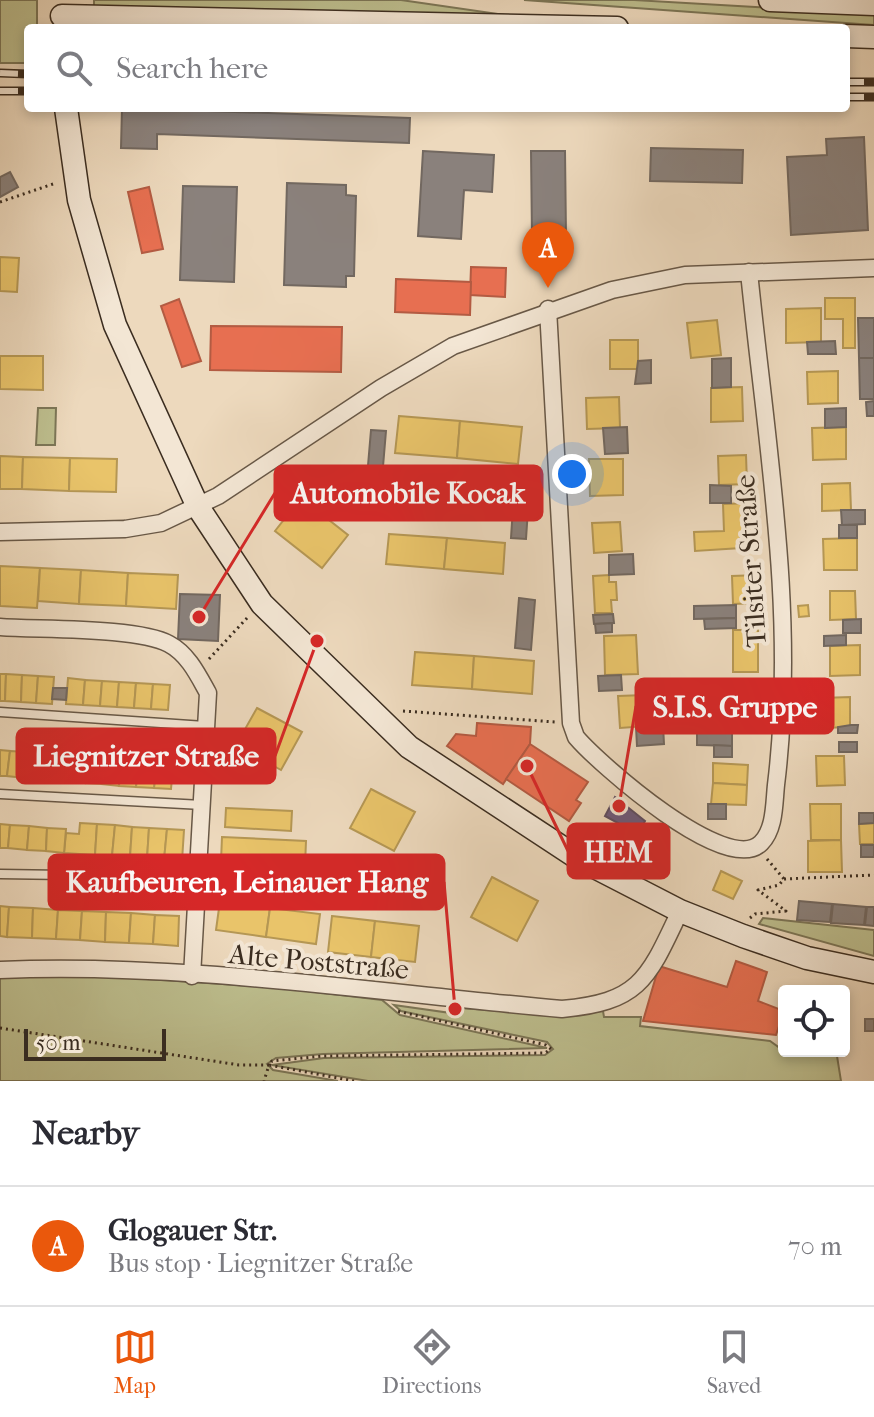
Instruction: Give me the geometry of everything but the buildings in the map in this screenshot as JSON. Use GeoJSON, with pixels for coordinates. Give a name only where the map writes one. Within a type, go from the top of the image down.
{"type":"FeatureCollection","features":[{"type":"Feature","properties":{"kind":"street"},"geometry":{"type":"LineString","coordinates":[[770,0],[874,4]]}},
{"type":"Feature","properties":{"kind":"street"},"geometry":{"type":"LineString","coordinates":[[62,15],[446,24]]}},
{"type":"Feature","properties":{"kind":"street"},"geometry":{"type":"LineString","coordinates":[[850,36],[874,37]]}},
{"type":"Feature","properties":{"kind":"street"},"geometry":{"type":"LineString","coordinates":[[67,112],[79,200],[115,325],[198,507],[262,604],[409,747],[532,830],[680,911],[807,958],[874,972]]}},
{"type":"Feature","properties":{"kind":"street"},"geometry":{"type":"LineString","coordinates":[[0,532],[125,529],[161,523],[198,507],[381,388],[453,346],[548,309],[612,290],[685,275],[874,268]]}},
{"type":"Feature","properties":{"kind":"street","name":"Tilsiter Straße"},"geometry":{"type":"LineString","coordinates":[[749,272],[776,524],[784,644],[780,753],[772,818],[768,834],[759,846]]}},
{"type":"Feature","properties":{"kind":"street"},"geometry":{"type":"LineString","coordinates":[[548,309],[571,723],[589,752],[646,800],[716,842],[745,850],[759,846]]}},
{"type":"Feature","properties":{"kind":"street"},"geometry":{"type":"LineString","coordinates":[[0,627],[135,636],[169,644],[197,672],[208,693],[192,976]]}},
{"type":"Feature","properties":{"kind":"street","name":"Alte Poststraße"},"geometry":{"type":"LineString","coordinates":[[0,970],[71,967],[562,1009],[602,1006],[634,990],[680,911]]}},
{"type":"Feature","properties":{"kind":"lane"},"geometry":{"type":"LineString","coordinates":[[0,712],[205,726]]}},
{"type":"Feature","properties":{"kind":"lane"},"geometry":{"type":"LineString","coordinates":[[0,794],[203,805]]}},
{"type":"Feature","properties":{"kind":"lane"},"geometry":{"type":"LineString","coordinates":[[0,874],[196,877]]}},
{"type":"Feature","properties":{"kind":"path"},"geometry":{"type":"LineString","coordinates":[[0,202],[56,183],[60,195]]}},
{"type":"Feature","properties":{"kind":"path"},"geometry":{"type":"LineString","coordinates":[[217,649],[242,624]]}},
{"type":"Feature","properties":{"kind":"path"},"geometry":{"type":"LineString","coordinates":[[377,717],[386,710],[571,723]]}},
{"type":"Feature","properties":{"kind":"path"},"geometry":{"type":"LineString","coordinates":[[759,846],[784,879]]}},
{"type":"Feature","properties":{"kind":"path"},"geometry":{"type":"LineString","coordinates":[[746,925],[755,914],[786,911],[758,890],[779,885],[784,879],[874,875]]}},
{"type":"Feature","properties":{"kind":"path"},"geometry":{"type":"LineString","coordinates":[[0,1028],[239,1065],[269,1065],[323,1056],[545,1053],[551,1049],[546,1045],[400,1013],[386,1002],[387,993]]}},
{"type":"Feature","properties":{"kind":"path"},"geometry":{"type":"LineString","coordinates":[[264,1081],[269,1065]]}},
{"type":"Feature","properties":{"kind":"path"},"geometry":{"type":"LineString","coordinates":[[269,1065],[354,1081]]}},
{"type":"Feature","properties":{"kind":"green space"},"geometry":{"type":"Polygon","coordinates":[[[0,0],[37,0],[37,24],[24,24],[24,63],[0,63],[0,0]]]}},
{"type":"Feature","properties":{"kind":"green space"},"geometry":{"type":"Polygon","coordinates":[[[94,0],[401,0],[519,17],[94,8],[94,0]]]}},
{"type":"Feature","properties":{"kind":"green space"},"geometry":{"type":"Polygon","coordinates":[[[524,0],[634,0],[874,14],[874,25],[524,0]]]}},
{"type":"Feature","properties":{"kind":"green space"},"geometry":{"type":"Polygon","coordinates":[[[38,408],[56,408],[55,445],[36,445],[38,408]]]}},
{"type":"Feature","properties":{"kind":"green space"},"geometry":{"type":"Polygon","coordinates":[[[763,918],[874,930],[874,956],[759,924],[763,918]]]}},
{"type":"Feature","properties":{"kind":"green space"},"geometry":{"type":"Polygon","coordinates":[[[71,974],[282,988],[382,1000],[400,1015],[547,1048],[323,1054],[276,1058],[267,1064],[273,1070],[338,1081],[0,1081],[0,977],[71,974]]]}},
{"type":"Feature","properties":{"kind":"green space"},"geometry":{"type":"Polygon","coordinates":[[[394,1005],[458,1014],[459,1008],[561,1015],[603,1011],[604,1017],[641,1017],[640,1026],[770,1041],[778,1047],[778,1057],[837,1057],[841,1081],[368,1081],[272,1065],[324,1058],[545,1055],[553,1049],[547,1042],[401,1011],[394,1005]]]}},
{"type":"Feature","properties":{"kind":"railway"},"geometry":{"type":"LineString","coordinates":[[0,73],[24,74]]}},
{"type":"Feature","properties":{"kind":"railway"},"geometry":{"type":"LineString","coordinates":[[850,82],[874,82]]}},
{"type":"Feature","properties":{"kind":"railway"},"geometry":{"type":"LineString","coordinates":[[0,91],[24,91]]}},
{"type":"Feature","properties":{"kind":"railway"},"geometry":{"type":"LineString","coordinates":[[850,97],[874,97]]}},
{"type":"Feature","properties":{"kind":"place","name":"Glogauer Str."},"geometry":{"type":"Point","coordinates":[548,288]}},
{"type":"Feature","properties":{"kind":"place","name":"Automobile Kocak"},"geometry":{"type":"Point","coordinates":[199,617]}},
{"type":"Feature","properties":{"kind":"place","name":"Liegnitzer Straße"},"geometry":{"type":"Point","coordinates":[317,641]}},
{"type":"Feature","properties":{"kind":"place","name":"HEM"},"geometry":{"type":"Point","coordinates":[527,766]}},
{"type":"Feature","properties":{"kind":"place","name":"S.I.S. Gruppe"},"geometry":{"type":"Point","coordinates":[619,806]}},
{"type":"Feature","properties":{"kind":"place","name":"Kaufbeuren, Leinauer Hang"},"geometry":{"type":"Point","coordinates":[455,1009]}}]}
